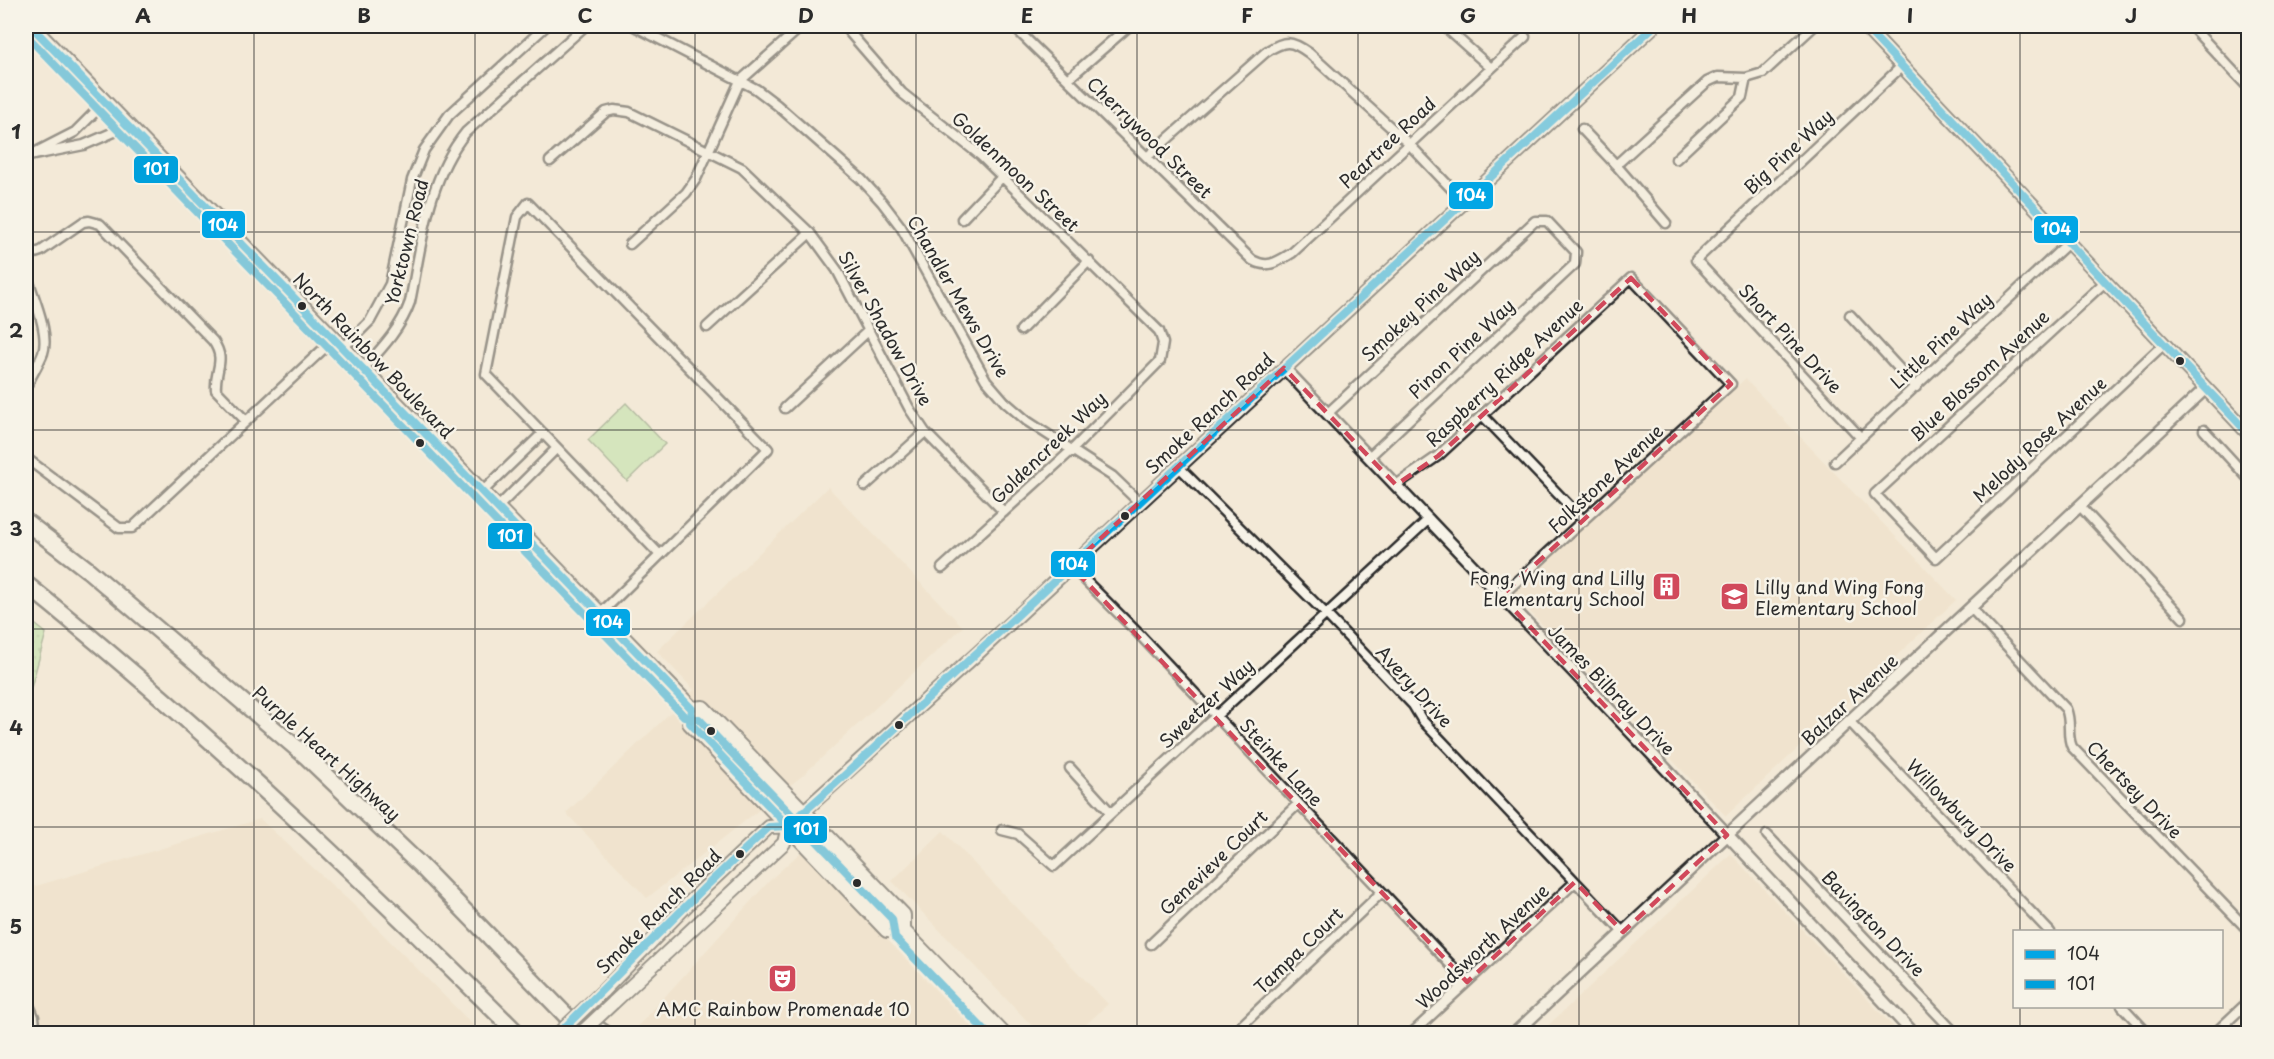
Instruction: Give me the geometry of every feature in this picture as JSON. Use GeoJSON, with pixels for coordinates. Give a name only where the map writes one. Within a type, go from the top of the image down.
{"type":"FeatureCollection","features":[{"type":"Feature","properties":{"kind":"highway","name":"Purple Heart Highway"},"geometry":{"type":"LineString","coordinates":[[26,522],[88,570],[307,757],[419,864],[585,1034]]}},
{"type":"Feature","properties":{"kind":"highway"},"geometry":{"type":"LineString","coordinates":[[26,584],[266,790],[406,922],[518,1034]]}},
{"type":"Feature","properties":{"kind":"highway"},"geometry":{"type":"LineString","coordinates":[[548,996],[605,1034]]}},
{"type":"Feature","properties":{"kind":"main road","name":"North Rainbow Boulevard"},"geometry":{"type":"LineString","coordinates":[[31,26],[692,709]]}},
{"type":"Feature","properties":{"kind":"main road","name":"Smoke Ranch Road"},"geometry":{"type":"LineString","coordinates":[[580,1034],[784,843],[788,826],[1654,26]]}},
{"type":"Feature","properties":{"kind":"main road"},"geometry":{"type":"LineString","coordinates":[[1864,26],[2248,433]]}},
{"type":"Feature","properties":{"kind":"main road","name":"North Rainbow Boulevard"},"geometry":{"type":"LineString","coordinates":[[692,709],[703,708],[903,915],[903,931]]}},
{"type":"Feature","properties":{"kind":"main road","name":"North Rainbow Boulevard"},"geometry":{"type":"LineString","coordinates":[[692,709],[690,723],[887,930],[903,931],[1003,1034]]}},
{"type":"Feature","properties":{"kind":"main road","name":"Smoke Ranch Road"},"geometry":{"type":"LineString","coordinates":[[558,1034],[703,889],[769,827],[788,826]]}},
{"type":"Feature","properties":{"kind":"street","name":"Yorktown Road"},"geometry":{"type":"LineString","coordinates":[[26,458],[112,524],[126,530],[137,525],[246,421],[338,344],[370,321],[390,284],[412,180],[424,150],[449,115],[546,26]]}},
{"type":"Feature","properties":{"kind":"street","name":"Yorktown Road"},"geometry":{"type":"LineString","coordinates":[[363,369],[385,345],[405,316],[410,302],[432,195],[452,150],[466,132],[585,26]]}},
{"type":"Feature","properties":{"kind":"street","name":"Chandler Mews Drive"},"geometry":{"type":"LineString","coordinates":[[634,26],[756,89],[861,179],[901,227],[986,380],[1005,402],[1027,421],[1112,476],[1139,502]]}},
{"type":"Feature","properties":{"kind":"street"},"geometry":{"type":"LineString","coordinates":[[630,244],[686,193],[696,179],[740,81],[802,26]]}},
{"type":"Feature","properties":{"kind":"street","name":"Goldenmoon Street"},"geometry":{"type":"LineString","coordinates":[[844,26],[902,93],[980,155],[1159,331],[1163,343]]}},
{"type":"Feature","properties":{"kind":"street","name":"Cherrywood Street"},"geometry":{"type":"LineString","coordinates":[[1012,26],[1252,260],[1267,265]]}},
{"type":"Feature","properties":{"kind":"street"},"geometry":{"type":"LineString","coordinates":[[1068,80],[1129,26]]}},
{"type":"Feature","properties":{"kind":"street"},"geometry":{"type":"LineString","coordinates":[[1444,26],[1491,68]]}},
{"type":"Feature","properties":{"kind":"street"},"geometry":{"type":"LineString","coordinates":[[1616,165],[1707,82],[1718,77],[1746,78],[1763,73],[1814,26]]}},
{"type":"Feature","properties":{"kind":"street"},"geometry":{"type":"LineString","coordinates":[[2191,26],[2248,87]]}},
{"type":"Feature","properties":{"kind":"street","name":"Peartree Road"},"geometry":{"type":"LineString","coordinates":[[1267,265],[1274,264],[1292,253],[1525,37]]}},
{"type":"Feature","properties":{"kind":"street"},"geometry":{"type":"LineString","coordinates":[[1147,157],[1266,51],[1280,43],[1297,44],[1309,52],[1409,144],[1464,201]]}},
{"type":"Feature","properties":{"kind":"street","name":"Big Pine Way"},"geometry":{"type":"LineString","coordinates":[[1696,260],[1902,66]]}},
{"type":"Feature","properties":{"kind":"street"},"geometry":{"type":"LineString","coordinates":[[1676,159],[1742,97],[1746,78]]}},
{"type":"Feature","properties":{"kind":"street"},"geometry":{"type":"LineString","coordinates":[[27,157],[75,132],[105,102]]}},
{"type":"Feature","properties":{"kind":"street","name":"Silver Shadow Drive"},"geometry":{"type":"LineString","coordinates":[[550,161],[606,112],[614,110],[629,112],[742,168],[810,233],[837,270],[909,408],[925,432],[1004,512]]}},
{"type":"Feature","properties":{"kind":"street"},"geometry":{"type":"LineString","coordinates":[[27,157],[84,145],[128,126]]}},
{"type":"Feature","properties":{"kind":"street"},"geometry":{"type":"LineString","coordinates":[[1582,129],[1666,224]]}},
{"type":"Feature","properties":{"kind":"street"},"geometry":{"type":"LineString","coordinates":[[962,219],[1002,177]]}},
{"type":"Feature","properties":{"kind":"street"},"geometry":{"type":"LineString","coordinates":[[600,614],[660,555],[768,448],[528,203],[518,217],[486,374],[660,555]]}},
{"type":"Feature","properties":{"kind":"street","name":"Smokey Pine Way"},"geometry":{"type":"LineString","coordinates":[[1328,413],[1535,221],[1547,221],[1576,252],[1575,264]]}},
{"type":"Feature","properties":{"kind":"street"},"geometry":{"type":"LineString","coordinates":[[26,256],[41,251],[83,222],[100,224],[213,341],[220,353],[216,390],[246,421]]}},
{"type":"Feature","properties":{"kind":"street"},"geometry":{"type":"LineString","coordinates":[[707,327],[810,233]]}},
{"type":"Feature","properties":{"kind":"street","name":"Little Pine Way"},"geometry":{"type":"LineString","coordinates":[[1835,462],[2069,242]]}},
{"type":"Feature","properties":{"kind":"street","name":"Short Pine Drive"},"geometry":{"type":"LineString","coordinates":[[1696,260],[1861,438]]}},
{"type":"Feature","properties":{"kind":"street"},"geometry":{"type":"LineString","coordinates":[[1021,330],[1089,261]]}},
{"type":"Feature","properties":{"kind":"street","name":"Pinon Pine Way"},"geometry":{"type":"LineString","coordinates":[[1369,457],[1575,264]]}},
{"type":"Feature","properties":{"kind":"street"},"geometry":{"type":"LineString","coordinates":[[26,273],[45,344],[43,353],[26,387]]}},
{"type":"Feature","properties":{"kind":"street","name":"Raspberry Ridge Avenue"},"geometry":{"type":"LineString","coordinates":[[1396,485],[1438,456],[1630,278],[1731,384]]}},
{"type":"Feature","properties":{"kind":"street","name":"Blue Blossom Avenue"},"geometry":{"type":"LineString","coordinates":[[1936,558],[1875,494],[2106,281]]}},
{"type":"Feature","properties":{"kind":"street"},"geometry":{"type":"LineString","coordinates":[[1850,315],[1916,387]]}},
{"type":"Feature","properties":{"kind":"street"},"geometry":{"type":"LineString","coordinates":[[785,408],[868,331]]}},
{"type":"Feature","properties":{"kind":"street","name":"Goldencreek Way"},"geometry":{"type":"LineString","coordinates":[[942,568],[1072,450],[1160,361],[1163,343]]}},
{"type":"Feature","properties":{"kind":"street","name":"Melody Rose Avenue"},"geometry":{"type":"LineString","coordinates":[[1936,558],[2164,344]]}},
{"type":"Feature","properties":{"kind":"street","name":"James Bilbray Drive"},"geometry":{"type":"LineString","coordinates":[[1284,368],[1914,1034]]}},
{"type":"Feature","properties":{"kind":"street","name":"Folkstone Avenue"},"geometry":{"type":"LineString","coordinates":[[1501,596],[1731,384]]}},
{"type":"Feature","properties":{"kind":"street","name":"Balzar Avenue"},"geometry":{"type":"LineString","coordinates":[[1514,1034],[2206,388]]}},
{"type":"Feature","properties":{"kind":"street"},"geometry":{"type":"LineString","coordinates":[[1482,416],[1584,521]]}},
{"type":"Feature","properties":{"kind":"street"},"geometry":{"type":"LineString","coordinates":[[2204,430],[2248,475]]}},
{"type":"Feature","properties":{"kind":"street"},"geometry":{"type":"LineString","coordinates":[[865,486],[925,432]]}},
{"type":"Feature","properties":{"kind":"street"},"geometry":{"type":"LineString","coordinates":[[482,492],[543,434]]}},
{"type":"Feature","properties":{"kind":"street"},"geometry":{"type":"LineString","coordinates":[[497,508],[557,448]]}},
{"type":"Feature","properties":{"kind":"street","name":"Avery Drive"},"geometry":{"type":"LineString","coordinates":[[1178,466],[1413,705],[1422,720],[1623,932]]}},
{"type":"Feature","properties":{"kind":"street"},"geometry":{"type":"LineString","coordinates":[[2080,507],[2183,618]]}},
{"type":"Feature","properties":{"kind":"street","name":"Sweetzer Way"},"geometry":{"type":"LineString","coordinates":[[1002,830],[1018,834],[1054,867],[1429,519]]}},
{"type":"Feature","properties":{"kind":"street","name":"Steinke Lane"},"geometry":{"type":"LineString","coordinates":[[1071,566],[1467,982]]}},
{"type":"Feature","properties":{"kind":"street","name":"Chertsey Drive"},"geometry":{"type":"LineString","coordinates":[[1971,608],[2066,709],[2070,720],[2069,736],[2072,747],[2248,930]]}},
{"type":"Feature","properties":{"kind":"street","name":"Willowbury Drive"},"geometry":{"type":"LineString","coordinates":[[1849,721],[2048,930]]}},
{"type":"Feature","properties":{"kind":"street"},"geometry":{"type":"LineString","coordinates":[[1070,768],[1111,813]]}},
{"type":"Feature","properties":{"kind":"street","name":"Genevieve Court"},"geometry":{"type":"LineString","coordinates":[[1151,944],[1298,804]]}},
{"type":"Feature","properties":{"kind":"street","name":"Bavington Drive"},"geometry":{"type":"LineString","coordinates":[[1767,835],[1956,1034]]}},
{"type":"Feature","properties":{"kind":"street","name":"Woodsworth Avenue"},"geometry":{"type":"LineString","coordinates":[[1411,1034],[1575,882]]}},
{"type":"Feature","properties":{"kind":"street","name":"Tampa Court"},"geometry":{"type":"LineString","coordinates":[[1236,1031],[1382,892]]}},
{"type":"Feature","properties":{"kind":"street"},"geometry":{"type":"LineString","coordinates":[[26,998],[34,1017],[36,1034]]}},
{"type":"Feature","properties":{"kind":"street"},"geometry":{"type":"LineString","coordinates":[[2214,1034],[2248,1002]]}},
{"type":"Feature","properties":{"kind":"street"},"geometry":{"type":"LineString","coordinates":[[2124,1008],[2148,1034]]}},
{"type":"Feature","properties":{"kind":"highlighted area"},"geometry":{"type":"Polygon","coordinates":[[[1631,278],[1731,384],[1501,596],[1727,835],[1623,932],[1575,882],[1467,982],[1071,566],[1284,368],[1396,485],[1438,456],[1631,278]]]}},
{"type":"Feature","properties":{"kind":"shaded area","name":"Lilly and Wing Fong Elementary School"},"geometry":{"type":"Polygon","coordinates":[[[1745,379],[1956,600],[1726,816],[1512,593],[1745,379]]]}},
{"type":"Feature","properties":{"kind":"shaded area"},"geometry":{"type":"Polygon","coordinates":[[[828,487],[963,627],[802,776],[647,898],[566,813],[694,690],[657,651],[828,487]]]}},
{"type":"Feature","properties":{"kind":"shaded area"},"geometry":{"type":"Polygon","coordinates":[[[260,819],[357,908],[481,1033],[26,1034],[26,889],[260,819]]]}},
{"type":"Feature","properties":{"kind":"shaded area"},"geometry":{"type":"Polygon","coordinates":[[[943,831],[1108,1004],[1077,1033],[1039,1033],[892,881],[943,831]]]}},
{"type":"Feature","properties":{"kind":"shaded area"},"geometry":{"type":"Polygon","coordinates":[[[802,851],[977,1033],[632,1033],[771,879],[802,851]]]}},
{"type":"Feature","properties":{"kind":"shaded area"},"geometry":{"type":"Polygon","coordinates":[[[1731,854],[1899,1033],[1540,1033],[1731,854]]]}},
{"type":"Feature","properties":{"kind":"green space"},"geometry":{"type":"Polygon","coordinates":[[[626,403],[665,444],[627,481],[588,440],[626,403]]]}},
{"type":"Feature","properties":{"kind":"green space"},"geometry":{"type":"Polygon","coordinates":[[[26,617],[46,633],[26,706],[26,617]]]}},
{"type":"Feature","properties":{"kind":"transit line","name":"104"},"geometry":{"type":"LineString","coordinates":[[31,26],[692,709],[690,723],[788,826]]}},
{"type":"Feature","properties":{"kind":"transit line","name":"104"},"geometry":{"type":"LineString","coordinates":[[558,1034],[703,889],[769,827],[788,826],[846,774],[1654,26]]}},
{"type":"Feature","properties":{"kind":"transit line","name":"104"},"geometry":{"type":"LineString","coordinates":[[1864,26],[2248,433]]}},
{"type":"Feature","properties":{"kind":"transit line","name":"101"},"geometry":{"type":"LineString","coordinates":[[26,35],[684,716],[699,719],[892,919],[895,938],[988,1034]]}},
{"type":"Feature","properties":{"kind":"place","name":"Fong, Wing and Lilly Elementary School"},"geometry":{"type":"Point","coordinates":[1666,587]}},
{"type":"Feature","properties":{"kind":"place","name":"Lilly and Wing Fong Elementary School"},"geometry":{"type":"Point","coordinates":[1734,596]}},
{"type":"Feature","properties":{"kind":"place","name":"AMC Rainbow Promenade 10"},"geometry":{"type":"Point","coordinates":[783,979]}}]}
